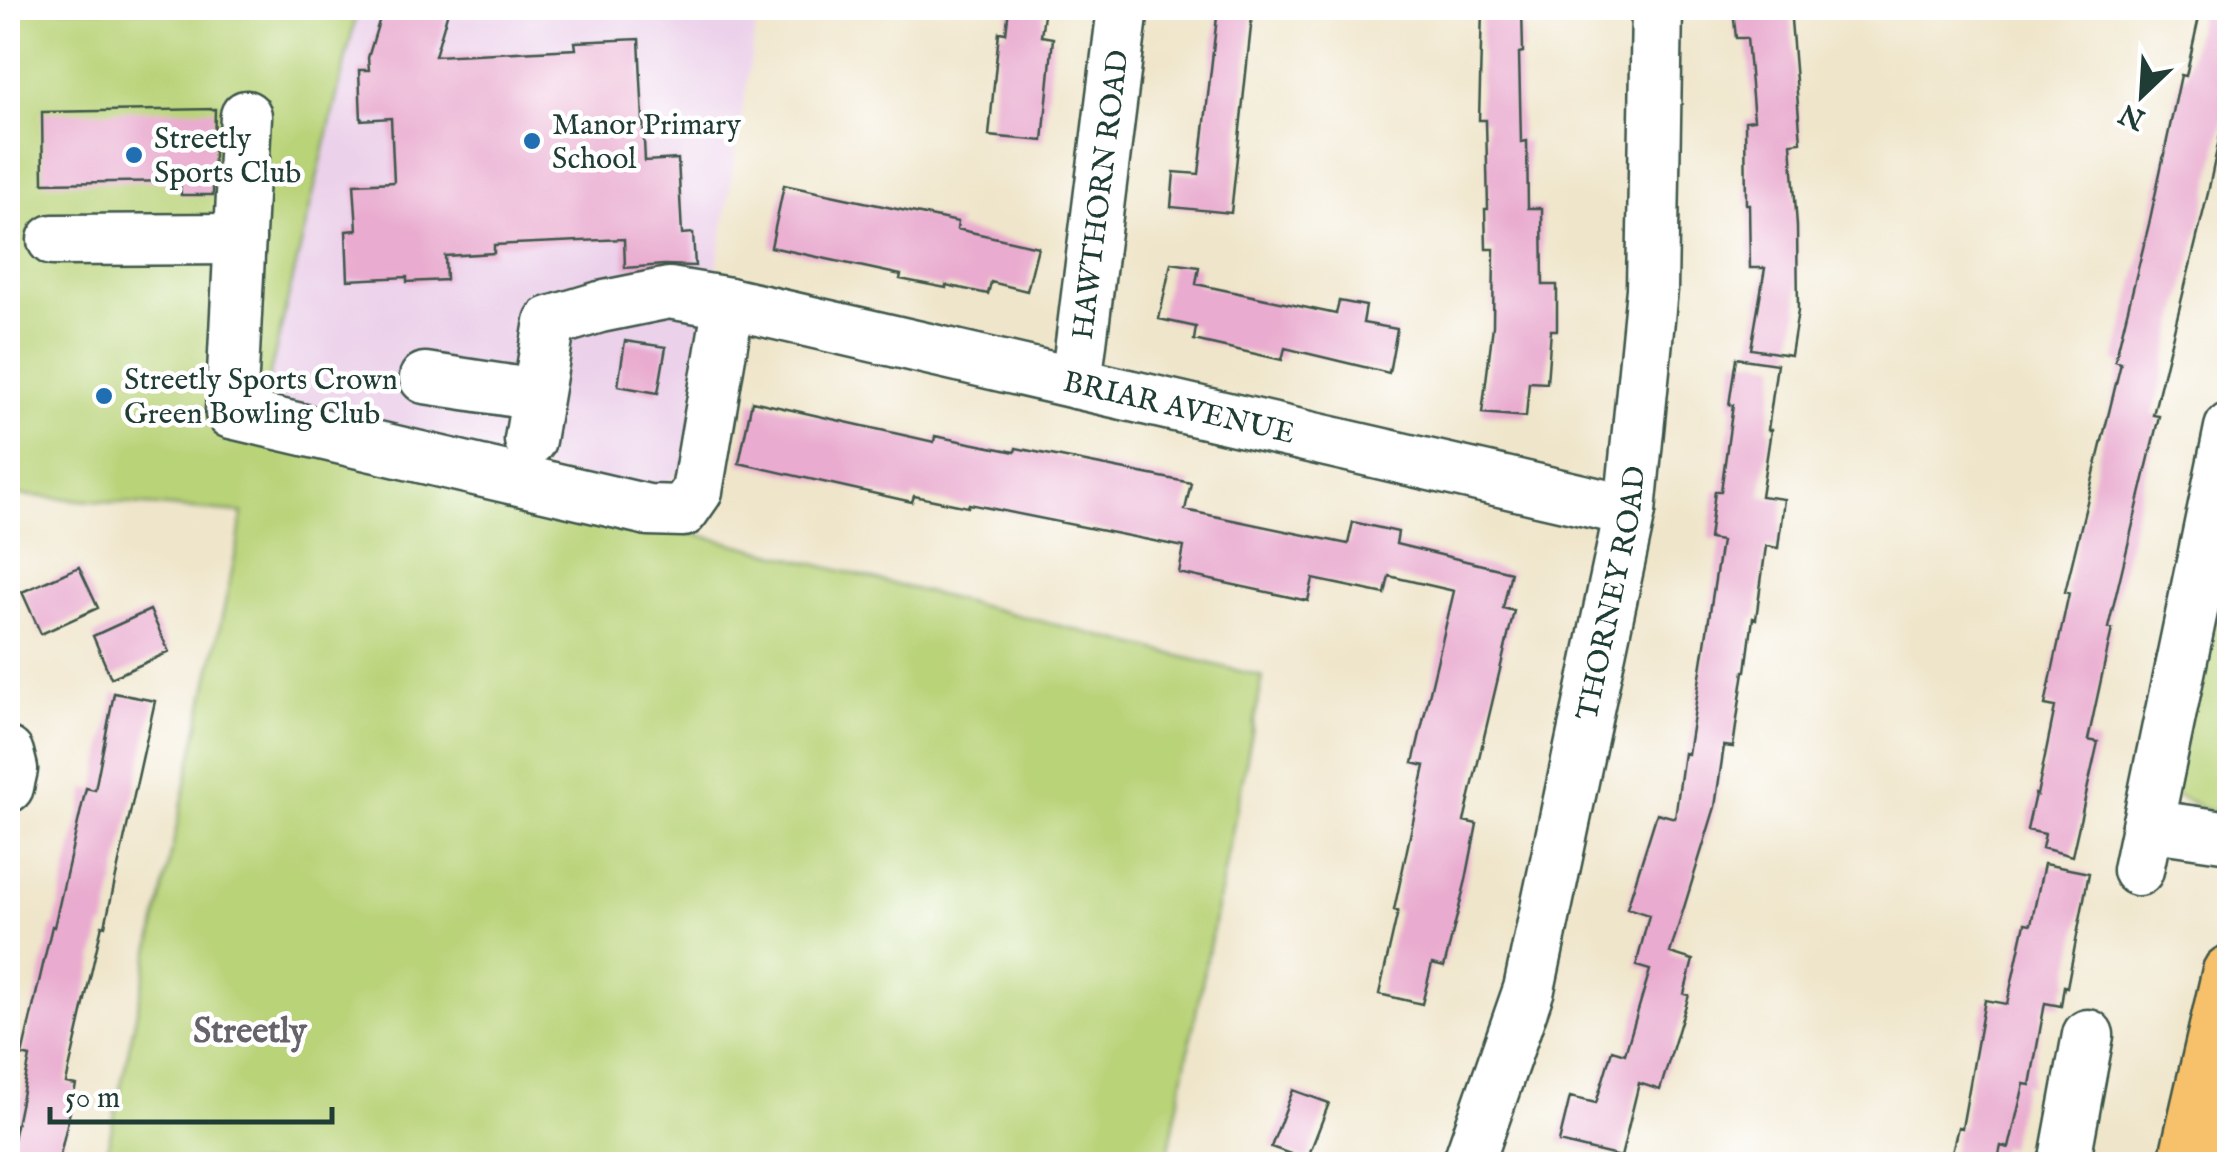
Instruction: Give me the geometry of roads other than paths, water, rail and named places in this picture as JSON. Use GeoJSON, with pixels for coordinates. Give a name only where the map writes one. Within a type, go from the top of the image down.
{"type":"FeatureCollection","features":[{"type":"Feature","properties":{"kind":"highway"},"geometry":{"type":"LineString","coordinates":[[2186,1164],[2230,973]]}},
{"type":"Feature","properties":{"kind":"street","name":"HAWTHORN ROAD"},"geometry":{"type":"LineString","coordinates":[[1076,383],[1123,8]]}},
{"type":"Feature","properties":{"kind":"street","name":"THORNEY ROAD"},"geometry":{"type":"LineString","coordinates":[[1468,1164],[1530,989],[1630,511],[1652,289],[1656,8]]}},
{"type":"Feature","properties":{"kind":"street"},"geometry":{"type":"LineString","coordinates":[[246,116],[231,414],[648,510],[683,511],[697,492],[729,303]]}},
{"type":"Feature","properties":{"kind":"street"},"geometry":{"type":"LineString","coordinates":[[53,240],[240,239]]}},
{"type":"Feature","properties":{"kind":"street","name":"BRIAR AVENUE"},"geometry":{"type":"LineString","coordinates":[[426,378],[534,417],[550,322],[669,293],[729,303],[1630,511]]}},
{"type":"Feature","properties":{"kind":"street"},"geometry":{"type":"LineString","coordinates":[[2230,428],[2142,847],[2230,837]]}},
{"type":"Feature","properties":{"kind":"street"},"geometry":{"type":"LineString","coordinates":[[8,753],[12,769],[8,787]]}},
{"type":"Feature","properties":{"kind":"street"},"geometry":{"type":"LineString","coordinates":[[2064,1164],[2096,1120],[2088,1035]]}},
{"type":"Feature","properties":{"kind":"place","name":"Manor Primary School"},"geometry":{"type":"Point","coordinates":[532,141]}},
{"type":"Feature","properties":{"kind":"place","name":"Streetly Sports Club"},"geometry":{"type":"Point","coordinates":[134,155]}},
{"type":"Feature","properties":{"kind":"place","name":"Streetly Sports Crown Green Bowling Club"},"geometry":{"type":"Point","coordinates":[104,396]}},
{"type":"Feature","properties":{"kind":"district","name":"Streetly"},"geometry":{"type":"Point","coordinates":[250,1030]}}]}
